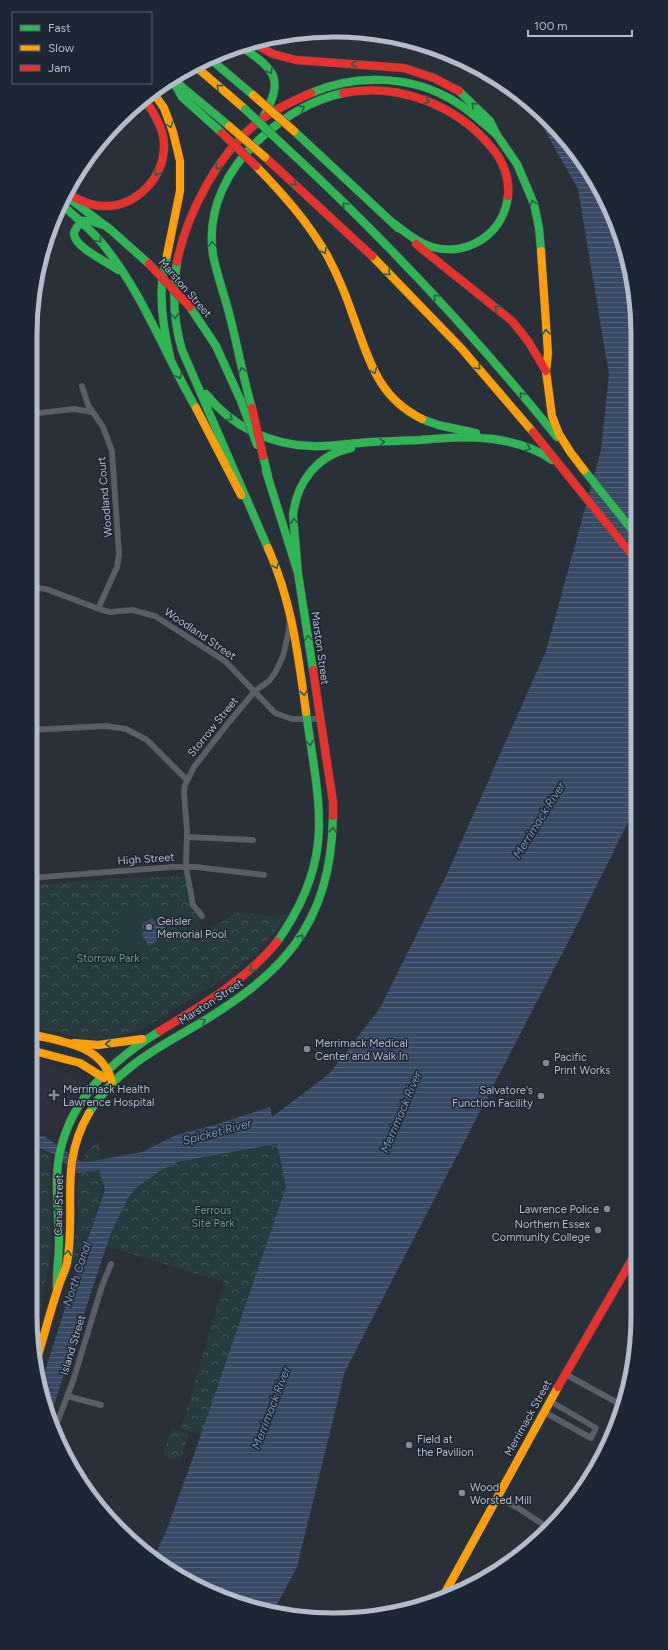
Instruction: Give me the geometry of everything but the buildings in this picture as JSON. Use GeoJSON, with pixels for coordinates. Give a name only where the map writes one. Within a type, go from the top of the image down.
{"type":"FeatureCollection","features":[{"type":"Feature","properties":{"kind":"main road"},"geometry":{"type":"LineString","coordinates":[[259,47],[273,54],[296,60],[404,68],[434,78],[460,92],[490,121],[497,135],[517,164],[529,190],[539,228],[548,354],[546,371],[552,416],[559,434],[571,453],[631,530]]}},
{"type":"Feature","properties":{"kind":"main road"},"geometry":{"type":"LineString","coordinates":[[247,50],[267,65],[273,76],[276,88],[273,101],[263,118]]}},
{"type":"Feature","properties":{"kind":"main road"},"geometry":{"type":"LineString","coordinates":[[214,63],[294,131],[422,249],[512,321],[528,341],[546,371]]}},
{"type":"Feature","properties":{"kind":"main road"},"geometry":{"type":"LineString","coordinates":[[200,70],[245,109],[375,234],[469,332],[547,425],[631,530]]}},
{"type":"Feature","properties":{"kind":"main road"},"geometry":{"type":"LineString","coordinates":[[270,553],[182,350],[175,326],[173,300],[175,278],[183,242],[195,208],[214,172],[239,141],[263,118],[296,98],[322,88],[349,81],[386,80],[410,84],[437,92],[462,106],[497,135]]}},
{"type":"Feature","properties":{"kind":"main road"},"geometry":{"type":"LineString","coordinates":[[176,83],[229,126],[304,192],[416,301],[486,376],[541,441],[631,554]]}},
{"type":"Feature","properties":{"kind":"main road"},"geometry":{"type":"LineString","coordinates":[[175,84],[182,97],[222,132],[256,166],[281,192],[310,228],[334,269],[351,308],[366,353],[377,377],[387,393],[408,411],[426,421],[437,425],[482,434],[490,438]]}},
{"type":"Feature","properties":{"kind":"main road"},"geometry":{"type":"LineString","coordinates":[[261,455],[252,408],[241,368],[229,312],[215,262],[212,240],[213,219],[221,191],[239,161],[257,141],[275,125],[300,109],[320,99],[348,92],[374,91],[405,94],[422,98],[451,112],[472,127],[491,147],[499,158],[507,175],[509,186],[508,204],[502,218],[490,235],[468,248],[456,250],[430,247],[393,223]]}},
{"type":"Feature","properties":{"kind":"main road"},"geometry":{"type":"LineString","coordinates":[[156,96],[164,108],[173,132],[180,161],[180,191],[162,282],[164,330],[172,361]]}},
{"type":"Feature","properties":{"kind":"main road"},"geometry":{"type":"LineString","coordinates":[[71,196],[85,202],[103,206],[118,206],[134,198],[150,186],[160,167],[164,144],[158,123],[146,104]]}},
{"type":"Feature","properties":{"kind":"main road","name":"Marston Street"},"geometry":{"type":"LineString","coordinates":[[70,198],[140,254],[190,307],[216,346],[241,401],[268,476],[298,573],[319,719],[330,779],[334,825],[332,854],[328,874],[313,916],[295,945],[270,974],[239,999],[160,1047],[112,1081]]}},
{"type":"Feature","properties":{"kind":"main road","name":"Marston Street"},"geometry":{"type":"LineString","coordinates":[[66,208],[94,233],[128,278],[142,302],[270,553],[285,589],[290,612],[319,799],[320,831],[315,868],[309,886],[288,929],[270,952],[249,972],[200,1007],[147,1038],[127,1052],[99,1077]]}},
{"type":"Feature","properties":{"kind":"main road"},"geometry":{"type":"LineString","coordinates":[[106,226],[91,220],[82,221],[76,228],[74,234],[75,239],[80,245],[112,265],[128,278]]}},
{"type":"Feature","properties":{"kind":"main road"},"geometry":{"type":"LineString","coordinates":[[195,379],[210,400],[226,415],[242,426],[271,439],[297,445],[323,446],[467,437],[490,438],[526,446],[545,454],[563,470],[631,554]]}},
{"type":"Feature","properties":{"kind":"main road"},"geometry":{"type":"LineString","coordinates":[[298,573],[293,514],[298,491],[306,477],[318,464],[332,454],[365,443]]}},
{"type":"Feature","properties":{"kind":"main road"},"geometry":{"type":"LineString","coordinates":[[37,1036],[64,1042],[87,1051],[102,1060],[108,1068],[112,1081]]}},
{"type":"Feature","properties":{"kind":"main road"},"geometry":{"type":"LineString","coordinates":[[64,1042],[98,1045],[147,1038]]}},
{"type":"Feature","properties":{"kind":"main road"},"geometry":{"type":"LineString","coordinates":[[37,1052],[80,1063],[90,1068],[99,1077],[112,1081]]}},
{"type":"Feature","properties":{"kind":"main road","name":"Canal Street"},"geometry":{"type":"LineString","coordinates":[[57,1290],[56,1277],[59,1243],[56,1166],[67,1130],[79,1106],[99,1077]]}},
{"type":"Feature","properties":{"kind":"main road","name":"Canal Street"},"geometry":{"type":"LineString","coordinates":[[39,1350],[57,1290],[64,1277],[67,1263],[70,1234],[70,1175],[72,1158],[79,1135],[93,1108],[112,1081]]}},
{"type":"Feature","properties":{"kind":"main road","name":"Merrimack Street"},"geometry":{"type":"LineString","coordinates":[[445,1591],[565,1374],[604,1311],[631,1262]]}},
{"type":"Feature","properties":{"kind":"street","name":"Woodland Court"},"geometry":{"type":"LineString","coordinates":[[82,386],[92,412],[103,427],[112,451],[119,548],[117,567],[98,609]]}},
{"type":"Feature","properties":{"kind":"street"},"geometry":{"type":"LineString","coordinates":[[37,413],[74,409],[92,412]]}},
{"type":"Feature","properties":{"kind":"street","name":"Woodland Street"},"geometry":{"type":"LineString","coordinates":[[37,588],[46,589],[98,609],[110,612],[132,610],[155,616],[225,661],[255,691],[270,709],[280,716],[292,719],[319,719]]}},
{"type":"Feature","properties":{"kind":"street","name":"Storrow Street"},"geometry":{"type":"LineString","coordinates":[[202,916],[193,904],[186,867],[187,837],[184,793],[187,780],[200,759],[255,691],[268,681],[275,672],[282,656],[288,635],[290,612]]}},
{"type":"Feature","properties":{"kind":"street"},"geometry":{"type":"LineString","coordinates":[[37,730],[106,726],[126,729],[147,740],[187,780]]}},
{"type":"Feature","properties":{"kind":"street"},"geometry":{"type":"LineString","coordinates":[[187,837],[253,840]]}},
{"type":"Feature","properties":{"kind":"street","name":"High Street"},"geometry":{"type":"LineString","coordinates":[[37,878],[186,867],[264,875]]}},
{"type":"Feature","properties":{"kind":"street","name":"Island Street"},"geometry":{"type":"LineString","coordinates":[[57,1422],[67,1396],[102,1286],[111,1264]]}},
{"type":"Feature","properties":{"kind":"street"},"geometry":{"type":"LineString","coordinates":[[565,1374],[618,1403]]}},
{"type":"Feature","properties":{"kind":"street"},"geometry":{"type":"LineString","coordinates":[[67,1396],[101,1405]]}},
{"type":"Feature","properties":{"kind":"street"},"geometry":{"type":"LineString","coordinates":[[544,1412],[591,1438],[596,1428],[550,1401]]}},
{"type":"Feature","properties":{"kind":"street"},"geometry":{"type":"LineString","coordinates":[[497,1497],[518,1508],[544,1525]]}},
{"type":"Feature","properties":{"kind":"shaded area","name":"Merrimack Health Lawrence Hospital"},"geometry":{"type":"Polygon","coordinates":[[[37,1060],[45,1062],[84,1085],[73,1101],[57,1134],[37,1134],[37,1060]]]}},
{"type":"Feature","properties":{"kind":"green space","name":"Storrow Park"},"geometry":{"type":"Polygon","coordinates":[[[185,876],[190,907],[199,917],[201,934],[238,912],[270,916],[289,914],[256,954],[225,978],[143,1029],[109,1039],[80,1038],[37,1028],[37,885],[109,879],[185,876]]]}},
{"type":"Feature","properties":{"kind":"green space","name":"Geisler Memorial Pool"},"geometry":{"type":"Polygon","coordinates":[[[169,905],[175,905],[180,908],[181,921],[173,934],[145,953],[123,956],[119,912],[160,909],[169,905]]]}},
{"type":"Feature","properties":{"kind":"green space"},"geometry":{"type":"Polygon","coordinates":[[[99,1142],[103,1190],[79,1265],[71,1263],[78,1218],[77,1190],[86,1151],[99,1142]]]}},
{"type":"Feature","properties":{"kind":"green space","name":"Ferrous Site Park"},"geometry":{"type":"Polygon","coordinates":[[[277,1144],[286,1187],[201,1435],[181,1429],[224,1282],[106,1246],[128,1198],[136,1188],[160,1171],[178,1162],[262,1148],[277,1144]]]}},
{"type":"Feature","properties":{"kind":"green space"},"geometry":{"type":"Polygon","coordinates":[[[37,1149],[50,1155],[51,1251],[41,1309],[37,1306],[37,1149]]]}},
{"type":"Feature","properties":{"kind":"green space"},"geometry":{"type":"Polygon","coordinates":[[[172,1428],[189,1434],[180,1461],[163,1455],[172,1428]]]}},
{"type":"Feature","properties":{"kind":"water"},"geometry":{"type":"Polygon","coordinates":[[[538,119],[570,153],[581,169],[600,203],[608,220],[621,257],[628,295],[631,334],[631,816],[580,919],[345,1371],[297,1567],[276,1607],[257,1603],[220,1590],[203,1582],[185,1573],[155,1554],[165,1534],[195,1452],[286,1187],[277,1144],[178,1162],[160,1171],[136,1188],[128,1198],[110,1235],[52,1409],[43,1376],[80,1261],[105,1190],[99,1170],[78,1173],[52,1153],[37,1148],[37,1136],[44,1136],[80,1161],[87,1162],[142,1152],[176,1135],[211,1126],[270,1107],[272,1117],[329,1074],[380,1008],[447,874],[546,651],[601,450],[609,374],[578,189],[538,119]]]}},
{"type":"Feature","properties":{"kind":"water"},"geometry":{"type":"Polygon","coordinates":[[[152,918],[156,924],[160,921],[169,933],[149,946],[141,934],[145,931],[141,925],[152,918]]]}},
{"type":"Feature","properties":{"kind":"traffic: fast"},"geometry":{"type":"LineString","coordinates":[[247,50],[268,68],[273,75],[275,83],[274,92],[264,116]]}},
{"type":"Feature","properties":{"kind":"traffic: fast"},"geometry":{"type":"LineString","coordinates":[[214,63],[253,95]]}},
{"type":"Feature","properties":{"kind":"traffic: fast"},"geometry":{"type":"LineString","coordinates":[[311,93],[327,87],[361,81],[379,80],[413,84],[429,89],[459,104],[497,135]]}},
{"type":"Feature","properties":{"kind":"traffic: fast"},"geometry":{"type":"LineString","coordinates":[[177,82],[229,126]]}},
{"type":"Feature","properties":{"kind":"traffic: fast"},"geometry":{"type":"LineString","coordinates":[[175,84],[182,97],[222,133]]}},
{"type":"Feature","properties":{"kind":"traffic: fast"},"geometry":{"type":"LineString","coordinates":[[459,91],[490,121],[497,135],[517,164],[534,204],[539,228],[541,251]]}},
{"type":"Feature","properties":{"kind":"traffic: fast"},"geometry":{"type":"LineString","coordinates":[[252,408],[213,255],[213,221],[216,205],[230,175],[239,162],[271,129],[310,104],[343,93]]}},
{"type":"Feature","properties":{"kind":"traffic: fast"},"geometry":{"type":"LineString","coordinates":[[245,109],[282,144]]}},
{"type":"Feature","properties":{"kind":"traffic: fast"},"geometry":{"type":"LineString","coordinates":[[294,131],[398,228]]}},
{"type":"Feature","properties":{"kind":"traffic: fast"},"geometry":{"type":"LineString","coordinates":[[282,144],[355,213],[425,285],[459,322],[557,437]]}},
{"type":"Feature","properties":{"kind":"traffic: fast"},"geometry":{"type":"LineString","coordinates":[[393,223],[412,237],[432,247],[446,249],[459,248],[471,245],[492,231],[500,221],[508,196]]}},
{"type":"Feature","properties":{"kind":"traffic: fast"},"geometry":{"type":"LineString","coordinates":[[70,199],[111,230],[149,264]]}},
{"type":"Feature","properties":{"kind":"traffic: fast"},"geometry":{"type":"LineString","coordinates":[[66,208],[92,232],[116,261],[141,302],[196,408]]}},
{"type":"Feature","properties":{"kind":"traffic: fast"},"geometry":{"type":"LineString","coordinates":[[106,226],[91,221],[82,221],[74,234],[76,239],[86,249],[118,270]]}},
{"type":"Feature","properties":{"kind":"traffic: fast"},"geometry":{"type":"LineString","coordinates":[[167,255],[162,283],[162,313],[171,361]]}},
{"type":"Feature","properties":{"kind":"traffic: fast"},"geometry":{"type":"LineString","coordinates":[[177,262],[174,285],[174,306],[182,350],[270,553]]}},
{"type":"Feature","properties":{"kind":"traffic: fast"},"geometry":{"type":"LineString","coordinates":[[190,307],[216,346],[241,401]]}},
{"type":"Feature","properties":{"kind":"traffic: fast"},"geometry":{"type":"LineString","coordinates":[[206,394],[227,415],[252,432],[266,438],[296,445],[323,446],[466,437],[484,438],[501,440],[524,446],[545,455],[552,460]]}},
{"type":"Feature","properties":{"kind":"traffic: fast"},"geometry":{"type":"LineString","coordinates":[[241,401],[257,445]]}},
{"type":"Feature","properties":{"kind":"traffic: fast"},"geometry":{"type":"LineString","coordinates":[[422,419],[438,425],[476,433]]}},
{"type":"Feature","properties":{"kind":"traffic: fast"},"geometry":{"type":"LineString","coordinates":[[298,573],[293,515],[299,492],[304,481],[319,464],[328,457],[351,448]]}},
{"type":"Feature","properties":{"kind":"traffic: fast"},"geometry":{"type":"LineString","coordinates":[[263,456],[268,476]]}},
{"type":"Feature","properties":{"kind":"traffic: fast"},"geometry":{"type":"LineString","coordinates":[[584,470],[631,529]]}},
{"type":"Feature","properties":{"kind":"traffic: fast"},"geometry":{"type":"LineString","coordinates":[[266,471],[298,573],[313,670]]}},
{"type":"Feature","properties":{"kind":"traffic: fast"},"geometry":{"type":"LineString","coordinates":[[277,942],[296,912],[309,884],[316,857],[319,831],[318,804],[306,712]]}},
{"type":"Feature","properties":{"kind":"traffic: fast"},"geometry":{"type":"LineString","coordinates":[[89,1113],[121,1074],[147,1055],[222,1009],[250,989],[275,968],[295,944],[311,918],[323,889],[330,855],[333,816]]}},
{"type":"Feature","properties":{"kind":"traffic: fast"},"geometry":{"type":"LineString","coordinates":[[57,1290],[59,1241],[57,1175],[60,1151],[67,1129],[77,1109],[90,1090],[105,1073],[140,1044],[160,1031]]}},
{"type":"Feature","properties":{"kind":"traffic: slow"},"geometry":{"type":"LineString","coordinates":[[200,70],[245,109]]}},
{"type":"Feature","properties":{"kind":"traffic: slow"},"geometry":{"type":"LineString","coordinates":[[253,95],[294,131]]}},
{"type":"Feature","properties":{"kind":"traffic: slow"},"geometry":{"type":"LineString","coordinates":[[156,96],[164,108],[173,132],[180,161],[180,191],[167,255]]}},
{"type":"Feature","properties":{"kind":"traffic: slow"},"geometry":{"type":"LineString","coordinates":[[229,126],[265,157]]}},
{"type":"Feature","properties":{"kind":"traffic: slow"},"geometry":{"type":"LineString","coordinates":[[256,166],[295,209],[321,244],[345,293],[370,362],[385,388],[394,400],[422,419]]}},
{"type":"Feature","properties":{"kind":"traffic: slow"},"geometry":{"type":"LineString","coordinates":[[541,251],[548,353],[546,371],[552,416],[559,434],[584,470]]}},
{"type":"Feature","properties":{"kind":"traffic: slow"},"geometry":{"type":"LineString","coordinates":[[372,256],[461,348],[533,432]]}},
{"type":"Feature","properties":{"kind":"traffic: slow"},"geometry":{"type":"LineString","coordinates":[[196,408],[241,495]]}},
{"type":"Feature","properties":{"kind":"traffic: slow"},"geometry":{"type":"LineString","coordinates":[[268,548],[283,588],[293,628],[306,712]]}},
{"type":"Feature","properties":{"kind":"traffic: slow"},"geometry":{"type":"LineString","coordinates":[[37,1036],[67,1043],[90,1052],[99,1059],[107,1069],[112,1081]]}},
{"type":"Feature","properties":{"kind":"traffic: slow"},"geometry":{"type":"LineString","coordinates":[[74,1043],[98,1045],[142,1039]]}},
{"type":"Feature","properties":{"kind":"traffic: slow"},"geometry":{"type":"LineString","coordinates":[[37,1052],[80,1063],[104,1078]]}},
{"type":"Feature","properties":{"kind":"traffic: slow"},"geometry":{"type":"LineString","coordinates":[[40,1350],[55,1297],[67,1263],[70,1243],[71,1170],[74,1151],[80,1132],[89,1113]]}},
{"type":"Feature","properties":{"kind":"traffic: slow"},"geometry":{"type":"LineString","coordinates":[[446,1591],[558,1387]]}},
{"type":"Feature","properties":{"kind":"traffic: jam"},"geometry":{"type":"LineString","coordinates":[[259,47],[273,54],[296,60],[404,68],[434,78],[459,91]]}},
{"type":"Feature","properties":{"kind":"traffic: jam"},"geometry":{"type":"LineString","coordinates":[[343,93],[364,90],[405,94],[425,100],[462,120],[478,133],[492,148],[499,159],[507,177],[508,196]]}},
{"type":"Feature","properties":{"kind":"traffic: jam"},"geometry":{"type":"LineString","coordinates":[[177,262],[188,224],[196,205],[217,167],[230,150],[243,135],[258,122],[283,106],[311,93]]}},
{"type":"Feature","properties":{"kind":"traffic: jam"},"geometry":{"type":"LineString","coordinates":[[72,196],[94,205],[116,205],[127,202],[146,188],[159,169],[163,157],[164,145],[164,139],[157,120],[147,103]]}},
{"type":"Feature","properties":{"kind":"traffic: jam"},"geometry":{"type":"LineString","coordinates":[[222,133],[256,166]]}},
{"type":"Feature","properties":{"kind":"traffic: jam"},"geometry":{"type":"LineString","coordinates":[[265,157],[372,256]]}},
{"type":"Feature","properties":{"kind":"traffic: jam"},"geometry":{"type":"LineString","coordinates":[[416,244],[512,321],[528,341],[546,371]]}},
{"type":"Feature","properties":{"kind":"traffic: jam"},"geometry":{"type":"LineString","coordinates":[[149,264],[190,307]]}},
{"type":"Feature","properties":{"kind":"traffic: jam"},"geometry":{"type":"LineString","coordinates":[[252,408],[263,456]]}},
{"type":"Feature","properties":{"kind":"traffic: jam"},"geometry":{"type":"LineString","coordinates":[[533,432],[631,554]]}},
{"type":"Feature","properties":{"kind":"traffic: jam"},"geometry":{"type":"LineString","coordinates":[[313,670],[333,802],[333,816]]}},
{"type":"Feature","properties":{"kind":"traffic: jam"},"geometry":{"type":"LineString","coordinates":[[160,1031],[207,1002],[237,980],[265,956],[277,942]]}},
{"type":"Feature","properties":{"kind":"traffic: jam"},"geometry":{"type":"LineString","coordinates":[[558,1387],[631,1261]]}},
{"type":"Feature","properties":{"kind":"place","name":"Geisler Memorial Pool"},"geometry":{"type":"Point","coordinates":[149,927]}},
{"type":"Feature","properties":{"kind":"place","name":"Merrimack Medical Center and Walk In"},"geometry":{"type":"Point","coordinates":[307,1049]}},
{"type":"Feature","properties":{"kind":"place","name":"Pacific Print Works"},"geometry":{"type":"Point","coordinates":[546,1063]}},
{"type":"Feature","properties":{"kind":"place","name":"Merrimack Health Lawrence Hospital"},"geometry":{"type":"Point","coordinates":[54,1095]}},
{"type":"Feature","properties":{"kind":"place","name":"Salvatore's Function Facility"},"geometry":{"type":"Point","coordinates":[541,1096]}},
{"type":"Feature","properties":{"kind":"place","name":"Lawrence Police"},"geometry":{"type":"Point","coordinates":[607,1209]}},
{"type":"Feature","properties":{"kind":"place","name":"Northern Essex Community College"},"geometry":{"type":"Point","coordinates":[598,1230]}},
{"type":"Feature","properties":{"kind":"place","name":"Field at the Pavilion"},"geometry":{"type":"Point","coordinates":[409,1445]}},
{"type":"Feature","properties":{"kind":"place","name":"Wood Worsted Mill"},"geometry":{"type":"Point","coordinates":[462,1493]}},
{"type":"Feature","properties":{"kind":"water label","name":"Merrimack River"},"geometry":{"type":"Point","coordinates":[539,820]}},
{"type":"Feature","properties":{"kind":"water label","name":"Merrimack River"},"geometry":{"type":"Point","coordinates":[401,1112]}},
{"type":"Feature","properties":{"kind":"water label","name":"Spicket River"},"geometry":{"type":"Point","coordinates":[217,1132]}},
{"type":"Feature","properties":{"kind":"water label","name":"North Canal"},"geometry":{"type":"Point","coordinates":[77,1274]}},
{"type":"Feature","properties":{"kind":"water label","name":"Merrimack River"},"geometry":{"type":"Point","coordinates":[271,1408]}}]}
